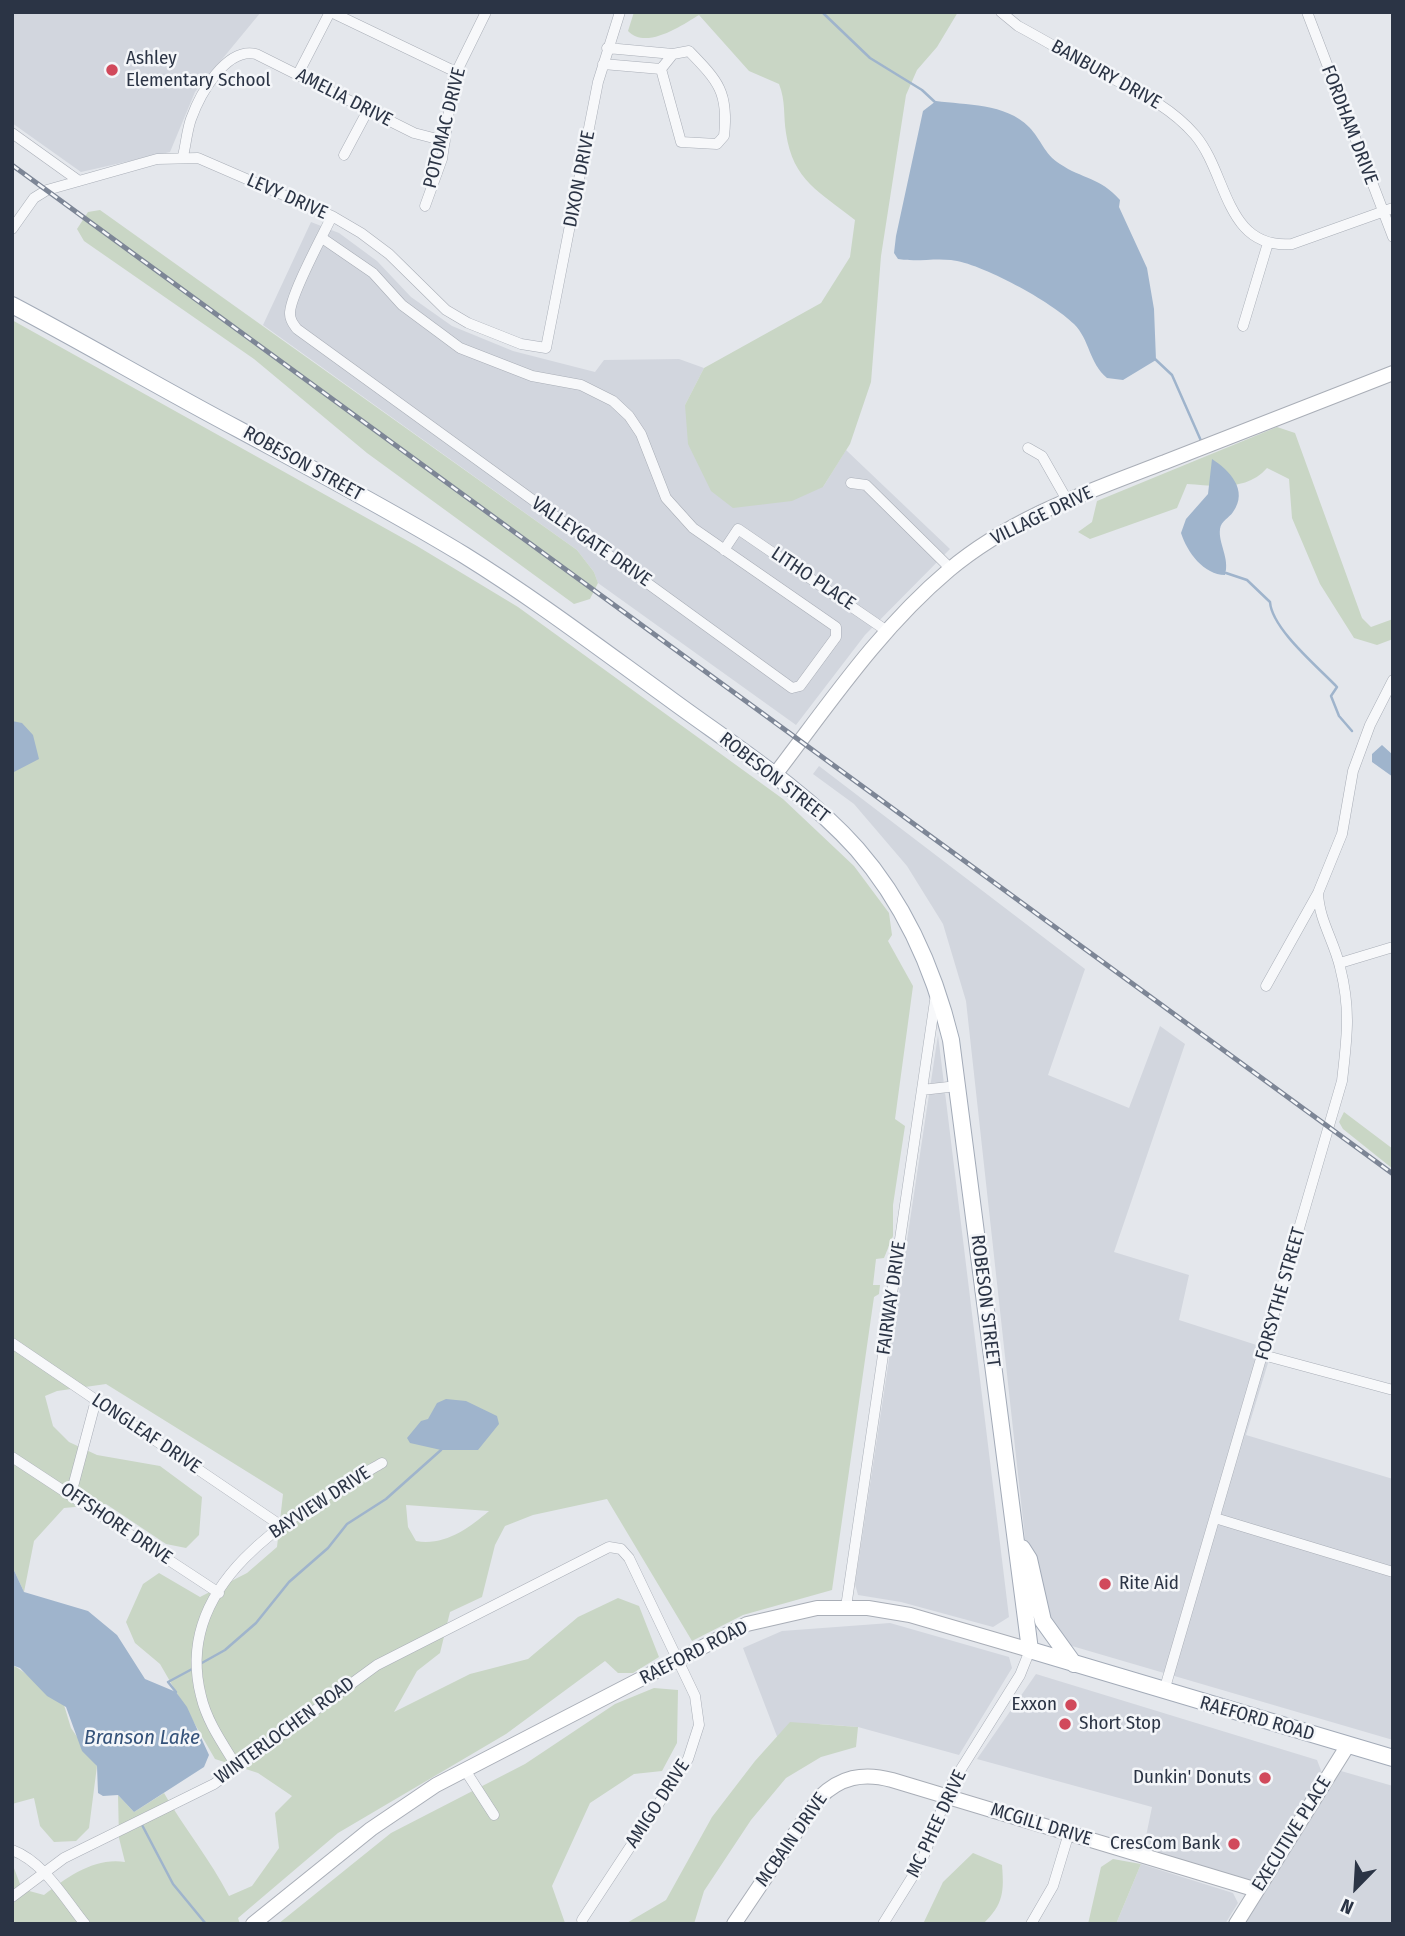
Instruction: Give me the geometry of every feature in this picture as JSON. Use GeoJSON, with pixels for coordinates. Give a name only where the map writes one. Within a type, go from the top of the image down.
{"type":"FeatureCollection","features":[{"type":"Feature","properties":{"kind":"main road","name":"ROBESON STREET"},"geometry":{"type":"LineString","coordinates":[[12,304],[286,453],[464,555],[550,612],[774,776],[838,829],[876,874],[908,925],[936,989],[951,1040],[1030,1650]]}},
{"type":"Feature","properties":{"kind":"main road","name":"VILLAGE DRIVE"},"geometry":{"type":"LineString","coordinates":[[774,776],[887,631],[951,569],[1000,534],[1067,500],[1393,373]]}},
{"type":"Feature","properties":{"kind":"main road"},"geometry":{"type":"LineString","coordinates":[[1016,1539],[1029,1559],[1043,1622],[1074,1664]]}},
{"type":"Feature","properties":{"kind":"main road","name":"RAEFORD ROAD"},"geometry":{"type":"LineString","coordinates":[[253,1924],[371,1829],[436,1785],[747,1625],[799,1611],[846,1606],[909,1615],[1393,1758]]}},
{"type":"Feature","properties":{"kind":"main road","name":"EXECUTIVE PLACE"},"geometry":{"type":"LineString","coordinates":[[1236,1924],[1348,1745]]}},
{"type":"Feature","properties":{"kind":"main road","name":"MCBAIN DRIVE"},"geometry":{"type":"LineString","coordinates":[[734,1924],[815,1803],[837,1783],[854,1777],[872,1776],[946,1796]]}},
{"type":"Feature","properties":{"kind":"main road","name":"MCGILL DRIVE"},"geometry":{"type":"LineString","coordinates":[[946,1796],[1257,1890]]}},
{"type":"Feature","properties":{"kind":"street"},"geometry":{"type":"LineString","coordinates":[[298,75],[330,12],[456,72]]}},
{"type":"Feature","properties":{"kind":"street","name":"POTOMAC DRIVE"},"geometry":{"type":"LineString","coordinates":[[425,206],[444,141],[449,96],[456,72],[486,12]]}},
{"type":"Feature","properties":{"kind":"street","name":"DIXON DRIVE"},"geometry":{"type":"LineString","coordinates":[[547,348],[597,82],[620,12]]}},
{"type":"Feature","properties":{"kind":"street","name":"BANBURY DRIVE"},"geometry":{"type":"LineString","coordinates":[[1001,12],[1030,32],[1153,99],[1182,121],[1210,157],[1238,222],[1252,236],[1268,243]]}},
{"type":"Feature","properties":{"kind":"street","name":"FORDHAM DRIVE"},"geometry":{"type":"LineString","coordinates":[[1307,12],[1388,210],[1393,237]]}},
{"type":"Feature","properties":{"kind":"street"},"geometry":{"type":"LineString","coordinates":[[607,48],[673,54],[689,51],[724,93],[726,117],[724,136],[720,142],[713,145],[681,142],[662,69]]}},
{"type":"Feature","properties":{"kind":"street","name":"AMELIA DRIVE"},"geometry":{"type":"LineString","coordinates":[[183,156],[190,120],[207,87],[232,59],[243,53],[256,54],[414,133],[444,141]]}},
{"type":"Feature","properties":{"kind":"street"},"geometry":{"type":"LineString","coordinates":[[662,69],[673,54]]}},
{"type":"Feature","properties":{"kind":"street"},"geometry":{"type":"LineString","coordinates":[[604,64],[662,69]]}},
{"type":"Feature","properties":{"kind":"street"},"geometry":{"type":"LineString","coordinates":[[344,155],[368,110]]}},
{"type":"Feature","properties":{"kind":"street"},"geometry":{"type":"LineString","coordinates":[[12,133],[79,181]]}},
{"type":"Feature","properties":{"kind":"street","name":"LEVY DRIVE"},"geometry":{"type":"LineString","coordinates":[[12,229],[34,198],[47,190],[157,159],[183,156],[198,158],[332,216],[389,254],[446,310],[489,333],[547,348]]}},
{"type":"Feature","properties":{"kind":"street"},"geometry":{"type":"LineString","coordinates":[[1243,326],[1268,243],[1300,242],[1388,210]]}},
{"type":"Feature","properties":{"kind":"street","name":"VALLEYGATE DRIVE"},"geometry":{"type":"LineString","coordinates":[[322,238],[373,272],[402,305],[460,348],[532,376],[581,384],[613,401],[629,416],[641,434],[658,485],[675,512],[724,550],[836,627],[836,637],[800,686],[792,688],[297,329],[292,322],[291,306],[332,216]]}},
{"type":"Feature","properties":{"kind":"street"},"geometry":{"type":"LineString","coordinates":[[1028,448],[1042,456],[1067,500]]}},
{"type":"Feature","properties":{"kind":"street"},"geometry":{"type":"LineString","coordinates":[[851,483],[866,485],[951,569]]}},
{"type":"Feature","properties":{"kind":"street","name":"LITHO PLACE"},"geometry":{"type":"LineString","coordinates":[[724,550],[738,529],[887,631]]}},
{"type":"Feature","properties":{"kind":"street"},"geometry":{"type":"LineString","coordinates":[[1266,986],[1318,894],[1342,834],[1353,771],[1370,725],[1393,680]]}},
{"type":"Feature","properties":{"kind":"street","name":"FORSYTHE STREET"},"geometry":{"type":"LineString","coordinates":[[1164,1691],[1342,1081],[1349,1006],[1340,963],[1319,909],[1318,894]]}},
{"type":"Feature","properties":{"kind":"street"},"geometry":{"type":"LineString","coordinates":[[1340,963],[1393,947]]}},
{"type":"Feature","properties":{"kind":"street","name":"FAIRWAY DRIVE"},"geometry":{"type":"LineString","coordinates":[[846,1606],[936,989]]}},
{"type":"Feature","properties":{"kind":"street"},"geometry":{"type":"LineString","coordinates":[[922,1090],[957,1086]]}},
{"type":"Feature","properties":{"kind":"street","name":"LONGLEAF DRIVE"},"geometry":{"type":"LineString","coordinates":[[12,1343],[280,1525]]}},
{"type":"Feature","properties":{"kind":"street"},"geometry":{"type":"LineString","coordinates":[[1263,1354],[1393,1391]]}},
{"type":"Feature","properties":{"kind":"street"},"geometry":{"type":"LineString","coordinates":[[71,1494],[96,1400]]}},
{"type":"Feature","properties":{"kind":"street","name":"OFFSHORE DRIVE"},"geometry":{"type":"LineString","coordinates":[[12,1457],[219,1593]]}},
{"type":"Feature","properties":{"kind":"street","name":"BAYVIEW DRIVE"},"geometry":{"type":"LineString","coordinates":[[237,1767],[211,1723],[197,1677],[199,1636],[219,1593],[245,1557],[280,1525],[382,1463]]}},
{"type":"Feature","properties":{"kind":"street"},"geometry":{"type":"LineString","coordinates":[[1215,1518],[1393,1572]]}},
{"type":"Feature","properties":{"kind":"street","name":"AMIGO DRIVE"},"geometry":{"type":"LineString","coordinates":[[562,1569],[602,1548],[615,1547],[625,1553],[698,1707],[699,1725],[693,1748],[582,1920]]}},
{"type":"Feature","properties":{"kind":"street","name":"WINTERLOCHEN ROAD"},"geometry":{"type":"LineString","coordinates":[[12,1897],[64,1858],[195,1795],[377,1665],[562,1569]]}},
{"type":"Feature","properties":{"kind":"street","name":"MC PHEE DRIVE"},"geometry":{"type":"LineString","coordinates":[[883,1924],[921,1863],[946,1796],[1020,1675],[1030,1650]]}},
{"type":"Feature","properties":{"kind":"street"},"geometry":{"type":"LineString","coordinates":[[465,1770],[494,1815]]}},
{"type":"Feature","properties":{"kind":"street"},"geometry":{"type":"LineString","coordinates":[[1031,1924],[1053,1886],[1069,1833]]}},
{"type":"Feature","properties":{"kind":"street"},"geometry":{"type":"LineString","coordinates":[[12,1850],[31,1859],[85,1924]]}},
{"type":"Feature","properties":{"kind":"shaded area","name":"Ashley Elementary School"},"geometry":{"type":"Polygon","coordinates":[[[12,12],[261,12],[195,92],[170,152],[81,172],[12,123],[12,12]]]}},
{"type":"Feature","properties":{"kind":"shaded area"},"geometry":{"type":"Polygon","coordinates":[[[311,222],[339,233],[377,261],[411,297],[452,326],[513,351],[595,372],[604,360],[679,359],[704,368],[685,405],[823,487],[846,450],[950,549],[865,635],[796,725],[598,583],[594,572],[577,550],[263,325],[311,222]]]}},
{"type":"Feature","properties":{"kind":"shaded area"},"geometry":{"type":"Polygon","coordinates":[[[819,766],[1085,969],[1048,1075],[1129,1108],[1160,1026],[1185,1044],[1114,1252],[1189,1275],[1179,1320],[1272,1350],[1246,1435],[1393,1479],[1393,1740],[1048,1639],[1033,1611],[966,1001],[943,924],[907,866],[854,804],[813,774],[819,766]]]}},
{"type":"Feature","properties":{"kind":"shaded area"},"geometry":{"type":"Polygon","coordinates":[[[938,1035],[1009,1617],[993,1627],[901,1602],[858,1595],[855,1584],[938,1035]]]}},
{"type":"Feature","properties":{"kind":"shaded area"},"geometry":{"type":"Polygon","coordinates":[[[890,1623],[1009,1657],[1012,1668],[959,1755],[858,1727],[820,1724],[788,1765],[743,1648],[782,1631],[890,1623]]]}},
{"type":"Feature","properties":{"kind":"shaded area"},"geometry":{"type":"Polygon","coordinates":[[[1036,1674],[1317,1760],[1322,1773],[1258,1877],[1247,1881],[1143,1851],[1152,1807],[977,1759],[1036,1674]]]}},
{"type":"Feature","properties":{"kind":"shaded area"},"geometry":{"type":"Polygon","coordinates":[[[1341,1771],[1393,1786],[1393,1924],[1245,1924],[1341,1771]]]}},
{"type":"Feature","properties":{"kind":"shaded area"},"geometry":{"type":"Polygon","coordinates":[[[1141,1864],[1233,1893],[1238,1903],[1225,1924],[1116,1924],[1141,1864]]]}},
{"type":"Feature","properties":{"kind":"green space"},"geometry":{"type":"Polygon","coordinates":[[[634,12],[958,12],[937,47],[917,70],[906,95],[881,256],[871,382],[850,444],[823,487],[792,501],[733,508],[711,491],[688,444],[685,405],[704,368],[821,303],[850,257],[855,220],[810,184],[795,163],[786,133],[784,103],[779,84],[749,71],[699,15],[664,34],[644,38],[628,31],[634,12]]]}},
{"type":"Feature","properties":{"kind":"green space"},"geometry":{"type":"Polygon","coordinates":[[[100,210],[577,550],[594,572],[598,583],[590,599],[574,604],[367,453],[254,359],[84,241],[77,229],[88,212],[100,210]]]}},
{"type":"Feature","properties":{"kind":"green space"},"geometry":{"type":"Polygon","coordinates":[[[12,320],[417,546],[518,607],[783,799],[854,866],[889,913],[892,935],[888,941],[913,986],[895,1119],[905,1126],[893,1205],[893,1236],[884,1258],[876,1259],[873,1285],[880,1285],[879,1294],[874,1297],[832,1590],[743,1615],[692,1641],[607,1499],[533,1515],[505,1526],[495,1545],[482,1597],[450,1612],[440,1653],[417,1671],[394,1712],[470,1674],[528,1659],[578,1617],[618,1598],[639,1606],[659,1657],[633,1673],[618,1673],[605,1661],[506,1734],[338,1833],[238,1918],[240,1924],[12,1924],[12,1863],[22,1889],[44,1895],[72,1875],[92,1865],[125,1862],[119,1838],[118,1795],[134,1812],[164,1793],[229,1896],[252,1886],[279,1848],[275,1813],[292,1796],[258,1773],[215,1759],[160,1664],[135,1643],[126,1622],[143,1584],[159,1573],[200,1597],[247,1573],[277,1547],[283,1494],[106,1384],[57,1391],[45,1396],[53,1426],[69,1442],[97,1455],[160,1466],[202,1497],[199,1535],[186,1548],[166,1544],[106,1504],[64,1508],[34,1541],[24,1592],[12,1566],[12,320]],[[406,1505],[408,1527],[416,1541],[426,1542],[455,1535],[489,1511],[406,1505]]]}},
{"type":"Feature","properties":{"kind":"green space"},"geometry":{"type":"Polygon","coordinates":[[[1277,427],[1295,433],[1362,618],[1371,627],[1393,619],[1393,639],[1377,645],[1354,638],[1320,584],[1292,518],[1289,479],[1267,468],[1241,484],[1187,484],[1177,508],[1090,539],[1078,532],[1092,522],[1097,501],[1277,427]]]}},
{"type":"Feature","properties":{"kind":"green space"},"geometry":{"type":"Polygon","coordinates":[[[1344,1112],[1393,1149],[1393,1169],[1343,1129],[1339,1122],[1344,1112]]]}},
{"type":"Feature","properties":{"kind":"green space"},"geometry":{"type":"Polygon","coordinates":[[[12,1665],[64,1705],[71,1728],[97,1766],[89,1828],[76,1841],[54,1842],[40,1826],[34,1798],[12,1804],[12,1665]]]}},
{"type":"Feature","properties":{"kind":"green space"},"geometry":{"type":"Polygon","coordinates":[[[654,1688],[678,1690],[677,1743],[662,1771],[634,1774],[590,1803],[552,1886],[565,1923],[570,1924],[278,1924],[391,1833],[525,1764],[615,1704],[654,1688]]]}},
{"type":"Feature","properties":{"kind":"green space"},"geometry":{"type":"Polygon","coordinates":[[[790,1722],[858,1727],[856,1747],[821,1757],[786,1778],[751,1820],[704,1891],[694,1924],[625,1924],[666,1900],[712,1817],[755,1761],[790,1722]]]}},
{"type":"Feature","properties":{"kind":"green space"},"geometry":{"type":"Polygon","coordinates":[[[973,1853],[1002,1865],[1001,1897],[995,1910],[983,1924],[923,1924],[943,1882],[973,1853]]]}},
{"type":"Feature","properties":{"kind":"green space"},"geometry":{"type":"Polygon","coordinates":[[[1113,1859],[1141,1864],[1116,1924],[1088,1924],[1101,1867],[1113,1859]]]}},
{"type":"Feature","properties":{"kind":"water"},"geometry":{"type":"Polygon","coordinates":[[[936,101],[985,106],[1009,113],[1029,127],[1055,160],[1098,182],[1120,200],[1119,207],[1147,268],[1154,309],[1156,360],[1123,380],[1107,378],[1096,365],[1074,324],[1033,295],[980,268],[964,263],[951,260],[898,259],[894,253],[896,236],[923,111],[936,101]]]}},
{"type":"Feature","properties":{"kind":"water"},"geometry":{"type":"Polygon","coordinates":[[[1212,459],[1235,481],[1239,496],[1233,512],[1220,529],[1226,563],[1225,575],[1203,567],[1187,548],[1181,533],[1186,519],[1208,494],[1212,459]]]}},
{"type":"Feature","properties":{"kind":"water"},"geometry":{"type":"Polygon","coordinates":[[[12,721],[22,723],[33,735],[39,759],[12,773],[12,721]]]}},
{"type":"Feature","properties":{"kind":"water"},"geometry":{"type":"Polygon","coordinates":[[[1382,745],[1393,755],[1393,777],[1372,762],[1372,754],[1382,745]]]}},
{"type":"Feature","properties":{"kind":"water"},"geometry":{"type":"Polygon","coordinates":[[[446,1399],[466,1401],[497,1416],[499,1424],[478,1450],[441,1450],[410,1443],[407,1438],[421,1421],[428,1419],[437,1403],[446,1399]]]}},
{"type":"Feature","properties":{"kind":"water","name":"Branson Lake"},"geometry":{"type":"Polygon","coordinates":[[[12,1566],[24,1592],[88,1611],[117,1635],[145,1679],[176,1692],[187,1707],[209,1755],[204,1767],[134,1812],[118,1795],[103,1796],[98,1793],[97,1766],[82,1751],[66,1707],[47,1696],[20,1668],[12,1665],[12,1566]]]}},
{"type":"Feature","properties":{"kind":"waterway"},"geometry":{"type":"LineString","coordinates":[[822,12],[870,58],[922,90],[936,103]]}},
{"type":"Feature","properties":{"kind":"waterway"},"geometry":{"type":"LineString","coordinates":[[1155,359],[1172,375],[1202,443]]}},
{"type":"Feature","properties":{"kind":"waterway"},"geometry":{"type":"LineString","coordinates":[[1226,573],[1247,580],[1270,602],[1273,613],[1287,635],[1337,687],[1331,696],[1339,716],[1352,731]]}},
{"type":"Feature","properties":{"kind":"waterway"},"geometry":{"type":"LineString","coordinates":[[200,1664],[225,1650],[256,1623],[289,1582],[328,1548],[347,1524],[386,1499],[441,1450]]}},
{"type":"Feature","properties":{"kind":"waterway"},"geometry":{"type":"LineString","coordinates":[[176,1692],[168,1682],[194,1668]]}},
{"type":"Feature","properties":{"kind":"waterway"},"geometry":{"type":"LineString","coordinates":[[141,1823],[173,1884],[206,1924]]}},
{"type":"Feature","properties":{"kind":"railway"},"geometry":{"type":"LineString","coordinates":[[12,165],[1393,1174]]}},
{"type":"Feature","properties":{"kind":"place","name":"Ashley Elementary School"},"geometry":{"type":"Point","coordinates":[112,70]}},
{"type":"Feature","properties":{"kind":"place","name":"Rite Aid"},"geometry":{"type":"Point","coordinates":[1105,1584]}},
{"type":"Feature","properties":{"kind":"place","name":"Exxon"},"geometry":{"type":"Point","coordinates":[1071,1705]}},
{"type":"Feature","properties":{"kind":"place","name":"Short Stop"},"geometry":{"type":"Point","coordinates":[1065,1724]}},
{"type":"Feature","properties":{"kind":"place","name":"Dunkin' Donuts"},"geometry":{"type":"Point","coordinates":[1265,1778]}},
{"type":"Feature","properties":{"kind":"place","name":"CresCom Bank"},"geometry":{"type":"Point","coordinates":[1234,1844]}}]}
